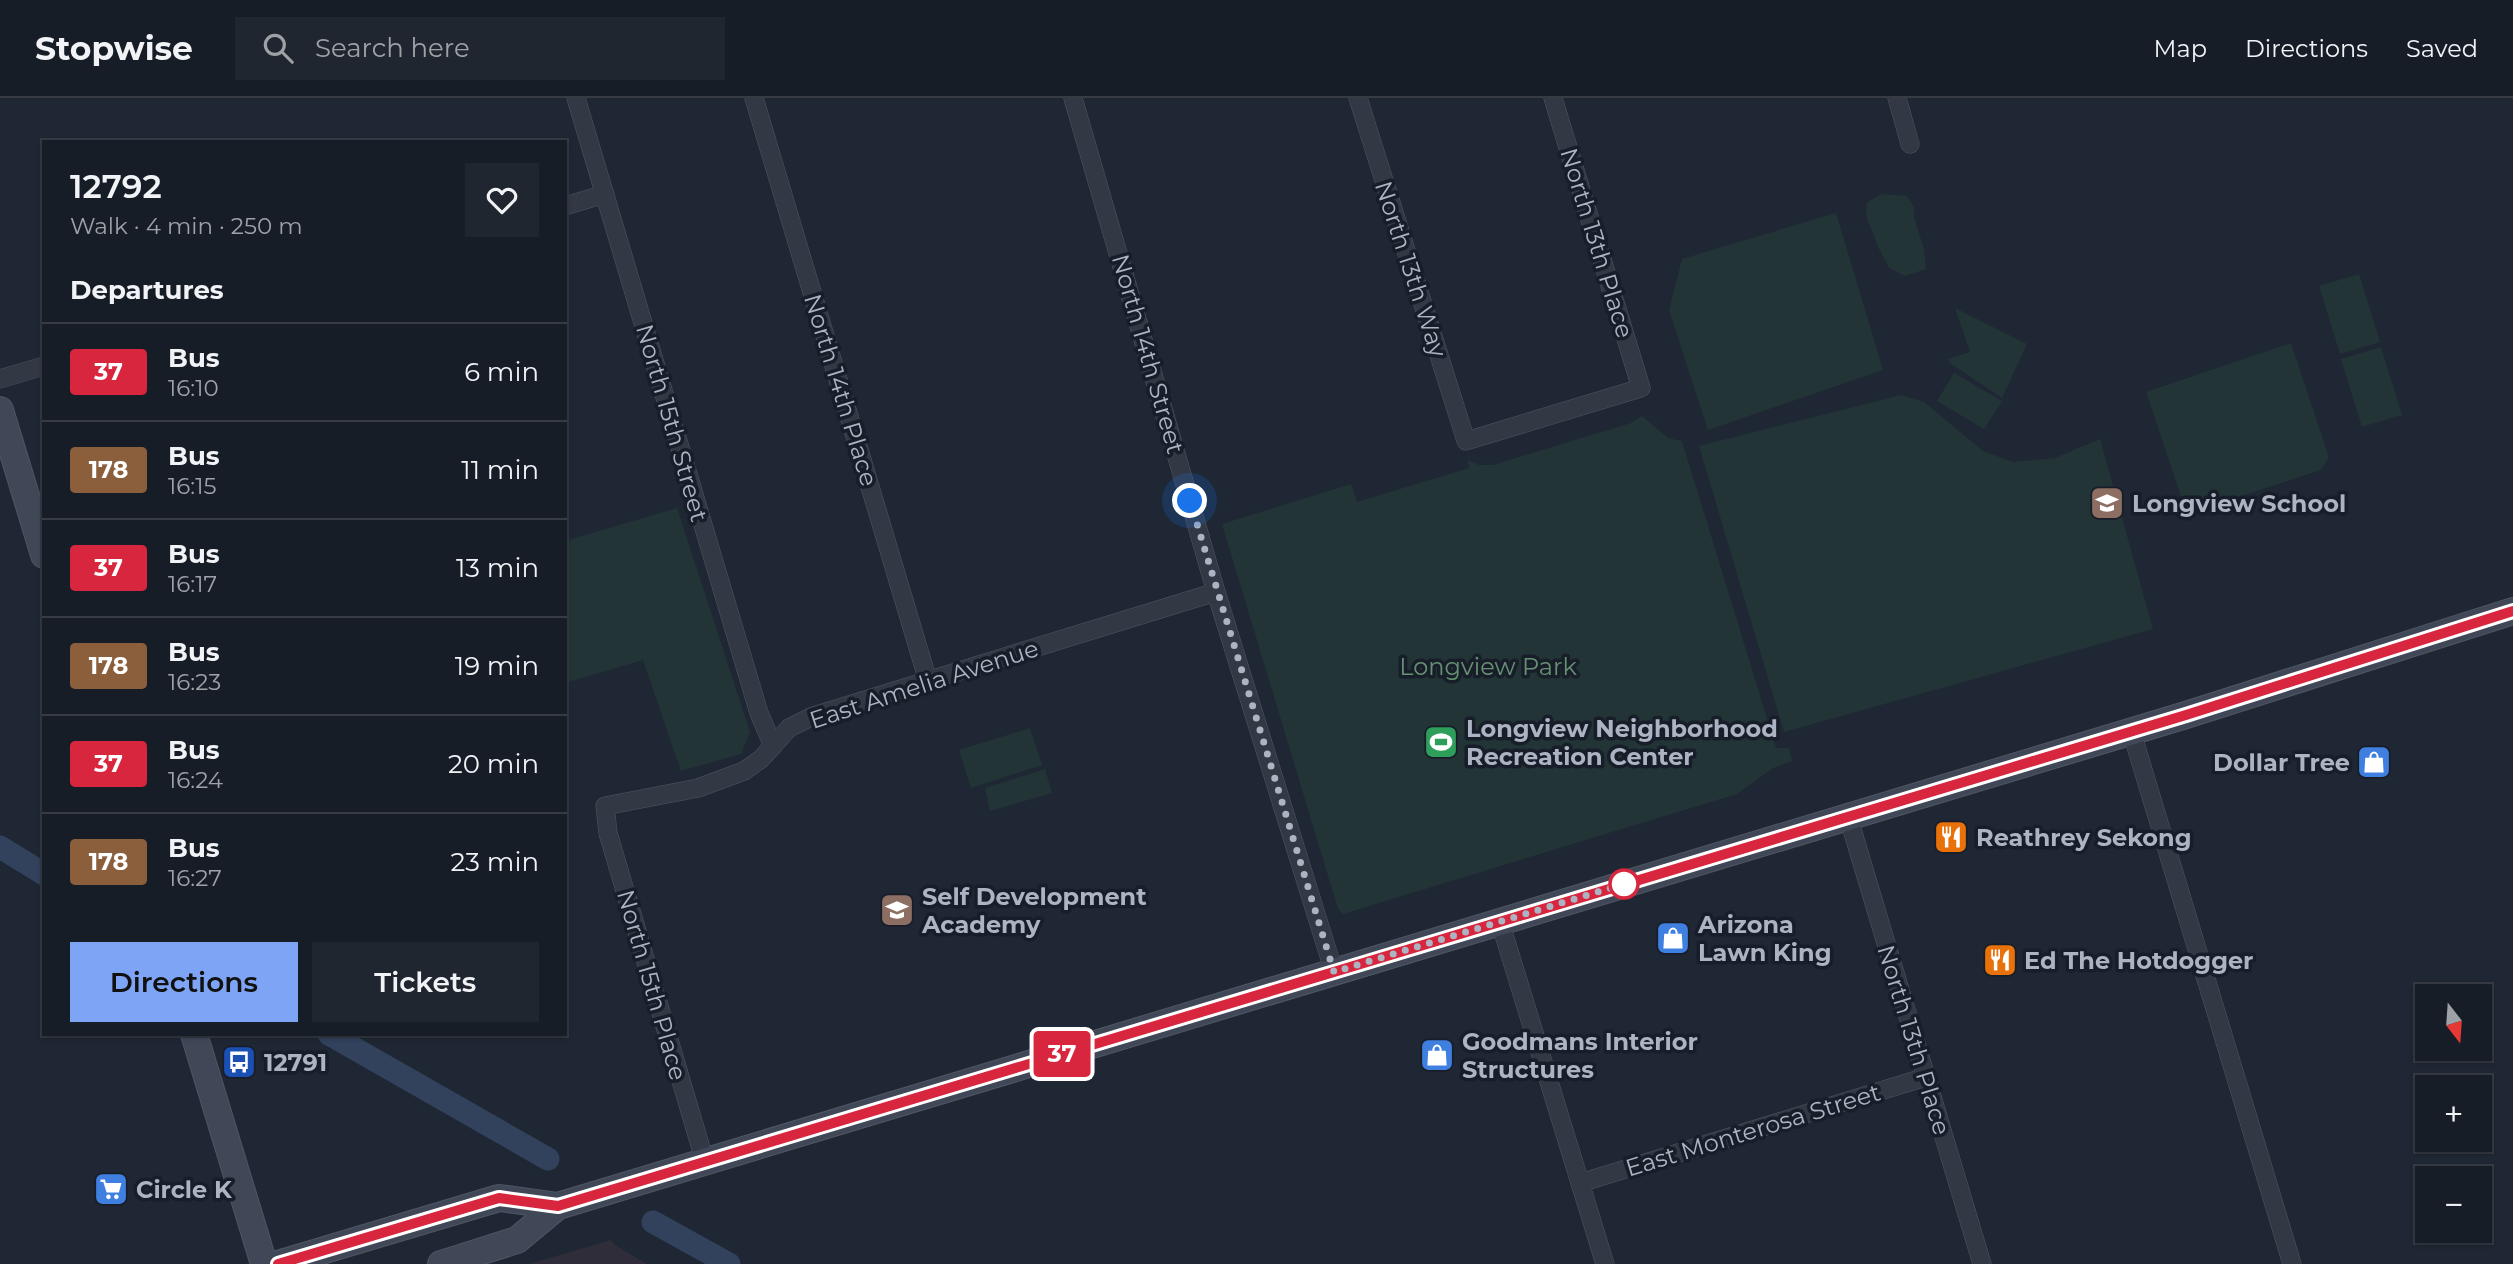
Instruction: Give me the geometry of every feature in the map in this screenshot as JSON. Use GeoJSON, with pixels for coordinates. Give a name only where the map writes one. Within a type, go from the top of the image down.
{"type":"FeatureCollection","features":[{"type":"Feature","properties":{"kind":"main road"},"geometry":{"type":"LineString","coordinates":[[0,410],[42,548]]}},
{"type":"Feature","properties":{"kind":"main road"},"geometry":{"type":"LineString","coordinates":[[441,1264],[517,1240],[558,1206],[2131,730],[2513,611]]}},
{"type":"Feature","properties":{"kind":"main road"},"geometry":{"type":"LineString","coordinates":[[195,1036],[264,1264]]}},
{"type":"Feature","properties":{"kind":"main road"},"geometry":{"type":"LineString","coordinates":[[278,1264],[499,1198],[558,1206]]}},
{"type":"Feature","properties":{"kind":"street","name":"North 15th Street"},"geometry":{"type":"LineString","coordinates":[[576,98],[688,480],[759,713],[773,746]]}},
{"type":"Feature","properties":{"kind":"street","name":"North 14th Place"},"geometry":{"type":"LineString","coordinates":[[754,98],[928,681]]}},
{"type":"Feature","properties":{"kind":"street","name":"North 14th Street"},"geometry":{"type":"LineString","coordinates":[[1073,98],[1216,592],[1334,972]]}},
{"type":"Feature","properties":{"kind":"street","name":"North 13th Way"},"geometry":{"type":"LineString","coordinates":[[1358,98],[1466,440],[1641,388]]}},
{"type":"Feature","properties":{"kind":"street","name":"North 13th Place"},"geometry":{"type":"LineString","coordinates":[[1553,98],[1641,388]]}},
{"type":"Feature","properties":{"kind":"street"},"geometry":{"type":"LineString","coordinates":[[1897,98],[1910,144]]}},
{"type":"Feature","properties":{"kind":"street"},"geometry":{"type":"LineString","coordinates":[[567,205],[606,194]]}},
{"type":"Feature","properties":{"kind":"street"},"geometry":{"type":"LineString","coordinates":[[0,379],[42,367]]}},
{"type":"Feature","properties":{"kind":"street","name":"East Amelia Avenue"},"geometry":{"type":"LineString","coordinates":[[605,806],[698,788],[744,771],[761,759],[789,728],[813,716],[1216,592]]}},
{"type":"Feature","properties":{"kind":"street"},"geometry":{"type":"LineString","coordinates":[[2131,730],[2292,1264]]}},
{"type":"Feature","properties":{"kind":"street","name":"North 15th Place"},"geometry":{"type":"LineString","coordinates":[[605,806],[608,833],[705,1161]]}},
{"type":"Feature","properties":{"kind":"street","name":"North 13th Place"},"geometry":{"type":"LineString","coordinates":[[1848,816],[1982,1264]]}},
{"type":"Feature","properties":{"kind":"street"},"geometry":{"type":"LineString","coordinates":[[1500,922],[1605,1264]]}},
{"type":"Feature","properties":{"kind":"street","name":"East Monterosa Street"},"geometry":{"type":"LineString","coordinates":[[1580,1183],[1926,1077]]}},
{"type":"Feature","properties":{"kind":"shaded area"},"geometry":{"type":"Polygon","coordinates":[[[611,1240],[647,1264],[529,1264],[611,1240]]]}},
{"type":"Feature","properties":{"kind":"green space"},"geometry":{"type":"Polygon","coordinates":[[[1880,194],[1907,196],[1914,207],[1926,269],[1905,276],[1889,268],[1866,216],[1867,203],[1880,194]]]}},
{"type":"Feature","properties":{"kind":"green space"},"geometry":{"type":"Polygon","coordinates":[[[1836,213],[1883,370],[1708,430],[1669,310],[1682,259],[1836,213]]]}},
{"type":"Feature","properties":{"kind":"green space"},"geometry":{"type":"Polygon","coordinates":[[[2359,274],[2380,342],[2340,354],[2319,286],[2359,274]]]}},
{"type":"Feature","properties":{"kind":"green space"},"geometry":{"type":"Polygon","coordinates":[[[1955,308],[2027,344],[2002,398],[1950,363],[1948,359],[1970,352],[1955,308]]]}},
{"type":"Feature","properties":{"kind":"green space"},"geometry":{"type":"Polygon","coordinates":[[[2291,343],[2329,457],[2321,470],[2187,514],[2146,392],[2291,343]]]}},
{"type":"Feature","properties":{"kind":"green space"},"geometry":{"type":"Polygon","coordinates":[[[2381,347],[2402,415],[2362,427],[2341,359],[2381,347]]]}},
{"type":"Feature","properties":{"kind":"green space"},"geometry":{"type":"Polygon","coordinates":[[[1954,373],[2002,401],[1984,429],[1937,401],[1954,373]]]}},
{"type":"Feature","properties":{"kind":"green space"},"geometry":{"type":"Polygon","coordinates":[[[1901,395],[1924,402],[1983,451],[2013,462],[2055,458],[2100,439],[2153,629],[1784,732],[1699,446],[1901,395]]]}},
{"type":"Feature","properties":{"kind":"green space","name":"Longview Park"},"geometry":{"type":"Polygon","coordinates":[[[1642,416],[1668,438],[1682,441],[1776,748],[1789,748],[1792,761],[1773,768],[1737,794],[1343,914],[1338,909],[1222,524],[1351,484],[1357,502],[1469,468],[1467,460],[1479,465],[1493,465],[1631,423],[1642,416]]]}},
{"type":"Feature","properties":{"kind":"green space"},"geometry":{"type":"Polygon","coordinates":[[[677,508],[750,732],[741,754],[681,771],[643,660],[567,682],[567,540],[677,508]]]}},
{"type":"Feature","properties":{"kind":"green space"},"geometry":{"type":"Polygon","coordinates":[[[1030,728],[1042,765],[971,788],[959,750],[1030,728]]]}},
{"type":"Feature","properties":{"kind":"green space"},"geometry":{"type":"Polygon","coordinates":[[[1045,769],[1052,793],[990,811],[985,788],[1045,769]]]}},
{"type":"Feature","properties":{"kind":"waterway"},"geometry":{"type":"LineString","coordinates":[[0,847],[42,873]]}},
{"type":"Feature","properties":{"kind":"waterway"},"geometry":{"type":"LineString","coordinates":[[333,1036],[548,1159]]}},
{"type":"Feature","properties":{"kind":"waterway"},"geometry":{"type":"LineString","coordinates":[[653,1222],[729,1264]]}},
{"type":"Feature","properties":{"kind":"bus line","name":"37"},"geometry":{"type":"LineString","coordinates":[[278,1264],[499,1198],[558,1206],[2186,715],[2513,611]]}},
{"type":"Feature","properties":{"kind":"place","name":"Longview School"},"geometry":{"type":"Point","coordinates":[2107,503]}},
{"type":"Feature","properties":{"kind":"place","name":"Longview Neighborhood Recreation Center"},"geometry":{"type":"Point","coordinates":[1441,742]}},
{"type":"Feature","properties":{"kind":"place","name":"Dollar Tree"},"geometry":{"type":"Point","coordinates":[2374,762]}},
{"type":"Feature","properties":{"kind":"place","name":"Reathrey Sekong"},"geometry":{"type":"Point","coordinates":[1951,837]}},
{"type":"Feature","properties":{"kind":"place","name":"Self Development Academy"},"geometry":{"type":"Point","coordinates":[897,910]}},
{"type":"Feature","properties":{"kind":"place","name":"Arizona Lawn King"},"geometry":{"type":"Point","coordinates":[1673,938]}},
{"type":"Feature","properties":{"kind":"place","name":"Ed The Hotdogger"},"geometry":{"type":"Point","coordinates":[2000,960]}},
{"type":"Feature","properties":{"kind":"place","name":"Goodmans Interior Structures"},"geometry":{"type":"Point","coordinates":[1437,1055]}},
{"type":"Feature","properties":{"kind":"place","name":"12791"},"geometry":{"type":"Point","coordinates":[239,1062]}},
{"type":"Feature","properties":{"kind":"place","name":"Circle K"},"geometry":{"type":"Point","coordinates":[111,1189]}},
{"type":"Feature","properties":{"kind":"route"},"geometry":{"type":"LineString","coordinates":[[1190,501],[1317,924],[1334,972],[1624,884]]}}]}
